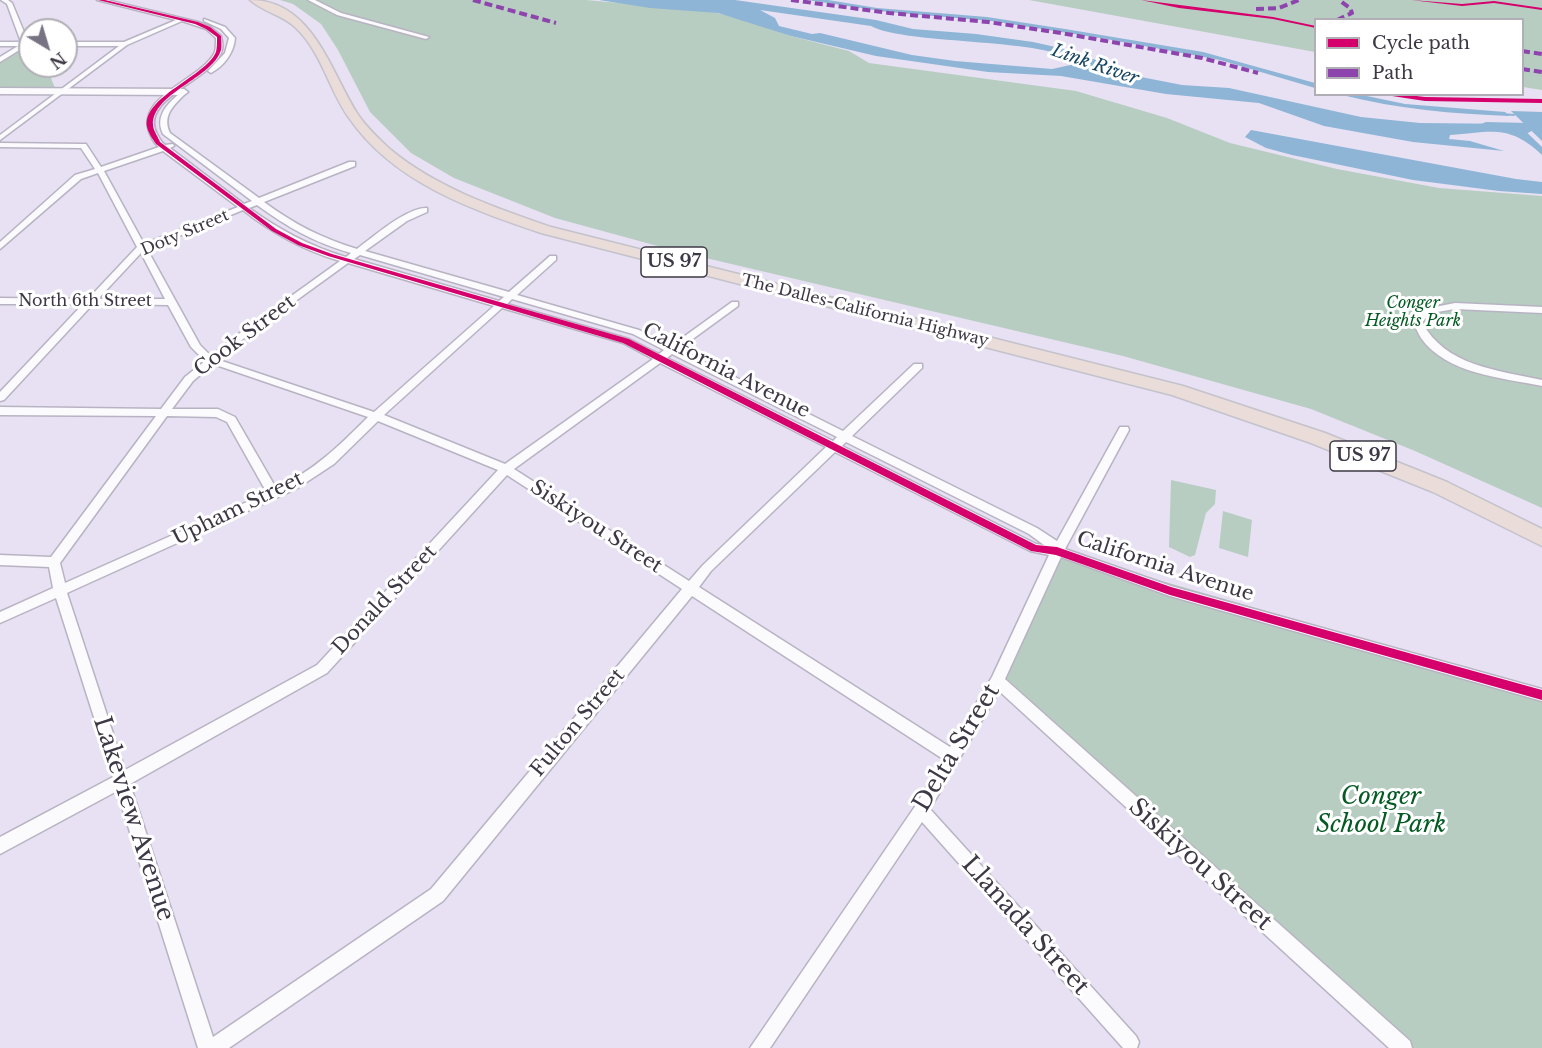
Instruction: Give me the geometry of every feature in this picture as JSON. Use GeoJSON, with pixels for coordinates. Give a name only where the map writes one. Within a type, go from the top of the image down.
{"type":"FeatureCollection","features":[{"type":"Feature","properties":{"kind":"highway","name":"The Dalles-California Highway"},"geometry":{"type":"LineString","coordinates":[[255,0],[290,16],[309,33],[343,100],[358,124],[379,146],[425,180],[467,200],[546,230],[1177,390],[1318,438],[1440,487],[1542,538]]}},
{"type":"Feature","properties":{"kind":"street","name":"California Avenue"},"geometry":{"type":"LineString","coordinates":[[100,0],[208,28],[219,37],[220,44],[212,60],[158,106],[149,120],[150,133],[165,148],[286,238],[348,260],[667,353]]}},
{"type":"Feature","properties":{"kind":"street","name":"California Avenue"},"geometry":{"type":"LineString","coordinates":[[117,0],[190,16],[223,28],[230,35],[232,42],[223,60],[170,105],[163,118],[164,129],[177,144],[299,231],[359,252],[618,326],[839,441],[1025,544],[1057,551],[1170,591],[1542,695]]}},
{"type":"Feature","properties":{"kind":"street"},"geometry":{"type":"LineString","coordinates":[[311,0],[339,14],[426,37]]}},
{"type":"Feature","properties":{"kind":"street"},"geometry":{"type":"LineString","coordinates":[[2,1],[9,3],[18,22]]}},
{"type":"Feature","properties":{"kind":"street"},"geometry":{"type":"LineString","coordinates":[[0,138],[124,44],[190,16]]}},
{"type":"Feature","properties":{"kind":"street"},"geometry":{"type":"LineString","coordinates":[[0,44],[18,44]]}},
{"type":"Feature","properties":{"kind":"street"},"geometry":{"type":"LineString","coordinates":[[78,44],[124,44]]}},
{"type":"Feature","properties":{"kind":"street"},"geometry":{"type":"LineString","coordinates":[[0,60],[18,50]]}},
{"type":"Feature","properties":{"kind":"street"},"geometry":{"type":"LineString","coordinates":[[0,90],[184,92]]}},
{"type":"Feature","properties":{"kind":"street"},"geometry":{"type":"LineString","coordinates":[[0,246],[78,177],[177,144]]}},
{"type":"Feature","properties":{"kind":"street"},"geometry":{"type":"LineString","coordinates":[[0,145],[83,146],[100,170],[196,347],[210,360]]}},
{"type":"Feature","properties":{"kind":"street","name":"Doty Street"},"geometry":{"type":"LineString","coordinates":[[0,398],[141,248],[352,164]]}},
{"type":"Feature","properties":{"kind":"street","name":"Cook Street"},"geometry":{"type":"LineString","coordinates":[[54,562],[189,379],[210,360],[359,252],[405,219],[424,210]]}},
{"type":"Feature","properties":{"kind":"street","name":"Upham Street"},"geometry":{"type":"LineString","coordinates":[[0,618],[274,495],[330,461],[376,416],[553,258]]}},
{"type":"Feature","properties":{"kind":"street","name":"North 6th Street"},"geometry":{"type":"LineString","coordinates":[[0,301],[170,302]]}},
{"type":"Feature","properties":{"kind":"street","name":"Donald Street"},"geometry":{"type":"LineString","coordinates":[[0,846],[322,669],[507,469],[735,304]]}},
{"type":"Feature","properties":{"kind":"street"},"geometry":{"type":"LineString","coordinates":[[1542,310],[1455,306],[1428,311],[1416,321],[1422,335],[1437,350],[1456,360],[1542,383]]}},
{"type":"Feature","properties":{"kind":"street","name":"Siskiyou Street"},"geometry":{"type":"LineString","coordinates":[[210,360],[376,416],[507,469],[951,756]]}},
{"type":"Feature","properties":{"kind":"street","name":"Fulton Street"},"geometry":{"type":"LineString","coordinates":[[213,1048],[437,894],[707,568],[918,366]]}},
{"type":"Feature","properties":{"kind":"street"},"geometry":{"type":"LineString","coordinates":[[0,411],[218,413],[231,420],[274,495]]}},
{"type":"Feature","properties":{"kind":"street","name":"Delta Street"},"geometry":{"type":"LineString","coordinates":[[759,1048],[921,810],[997,681],[1057,551],[1124,430]]}},
{"type":"Feature","properties":{"kind":"street"},"geometry":{"type":"LineString","coordinates":[[0,560],[54,562],[60,590]]}},
{"type":"Feature","properties":{"kind":"street","name":"Lakeview Avenue"},"geometry":{"type":"LineString","coordinates":[[60,590],[207,1048]]}},
{"type":"Feature","properties":{"kind":"street","name":"Siskiyou Street"},"geometry":{"type":"LineString","coordinates":[[997,681],[1403,1048]]}},
{"type":"Feature","properties":{"kind":"street","name":"Llanada Street"},"geometry":{"type":"LineString","coordinates":[[921,810],[1130,1041]]}},
{"type":"Feature","properties":{"kind":"green space","name":"Conger Heights Park"},"geometry":{"type":"Polygon","coordinates":[[[280,0],[586,0],[709,11],[849,51],[869,63],[1076,91],[1167,118],[1230,143],[1337,169],[1439,188],[1542,196],[1542,508],[1415,451],[1311,409],[1123,356],[676,251],[555,218],[454,178],[411,153],[370,112],[338,50],[321,24],[293,4],[280,0]]]}},
{"type":"Feature","properties":{"kind":"green space"},"geometry":{"type":"Polygon","coordinates":[[[1029,0],[1542,0],[1542,90],[1524,87],[1524,18],[1314,18],[1314,52],[1029,0]]]}},
{"type":"Feature","properties":{"kind":"green space"},"geometry":{"type":"Polygon","coordinates":[[[18,51],[18,78],[51,78],[55,88],[0,88],[0,62],[18,51]]]}},
{"type":"Feature","properties":{"kind":"green space"},"geometry":{"type":"Polygon","coordinates":[[[1171,480],[1216,490],[1215,504],[1206,513],[1195,555],[1190,557],[1169,547],[1171,480]]]}},
{"type":"Feature","properties":{"kind":"green space"},"geometry":{"type":"Polygon","coordinates":[[[1223,511],[1252,520],[1248,557],[1219,548],[1223,511]]]}},
{"type":"Feature","properties":{"kind":"green space","name":"Conger School Park"},"geometry":{"type":"Polygon","coordinates":[[[1057,551],[1542,690],[1542,1048],[1404,1048],[997,681],[1057,551]]]}},
{"type":"Feature","properties":{"kind":"water","name":"Link River"},"geometry":{"type":"Polygon","coordinates":[[[599,0],[735,0],[876,20],[913,29],[976,34],[1033,42],[1069,50],[1141,77],[1182,85],[1229,88],[1361,117],[1420,123],[1518,124],[1542,147],[1542,155],[1520,138],[1499,132],[1450,135],[1449,139],[1470,141],[1504,151],[1413,142],[1324,126],[1259,103],[1166,94],[1061,76],[988,72],[876,56],[791,36],[718,13],[650,8],[599,0]],[[760,10],[775,18],[779,26],[812,34],[820,33],[912,55],[1052,69],[1075,64],[1062,55],[1040,49],[916,37],[871,26],[760,10]]]}},
{"type":"Feature","properties":{"kind":"water"},"geometry":{"type":"Polygon","coordinates":[[[807,0],[828,0],[877,8],[987,17],[1203,52],[1314,83],[1314,88],[1220,60],[1106,39],[991,21],[888,12],[807,0]]]}},
{"type":"Feature","properties":{"kind":"water"},"geometry":{"type":"Polygon","coordinates":[[[1347,96],[1367,96],[1405,104],[1505,112],[1510,116],[1426,110],[1347,96]]]}},
{"type":"Feature","properties":{"kind":"water"},"geometry":{"type":"Polygon","coordinates":[[[1511,111],[1542,112],[1542,141],[1511,111]]]}},
{"type":"Feature","properties":{"kind":"water"},"geometry":{"type":"Polygon","coordinates":[[[1251,130],[1542,182],[1542,194],[1413,180],[1292,155],[1266,148],[1245,137],[1251,130]]]}},
{"type":"Feature","properties":{"kind":"waterway"},"geometry":{"type":"LineString","coordinates":[[1502,114],[1514,115]]}},
{"type":"Feature","properties":{"kind":"waterway","name":"Link River"},"geometry":{"type":"LineString","coordinates":[[1486,127],[1528,128]]}},
{"type":"Feature","properties":{"kind":"marked path"},"geometry":{"type":"LineString","coordinates":[[473,0],[556,23]]}},
{"type":"Feature","properties":{"kind":"marked path"},"geometry":{"type":"LineString","coordinates":[[791,0],[889,13],[988,22],[1061,33],[1202,58],[1258,73]]}},
{"type":"Feature","properties":{"kind":"marked path"},"geometry":{"type":"LineString","coordinates":[[1256,9],[1279,8],[1299,0]]}},
{"type":"Feature","properties":{"kind":"marked path"},"geometry":{"type":"LineString","coordinates":[[1339,0],[1350,8],[1352,13],[1341,18]]}},
{"type":"Feature","properties":{"kind":"marked path"},"geometry":{"type":"LineString","coordinates":[[1524,51],[1542,54]]}},
{"type":"Feature","properties":{"kind":"marked path"},"geometry":{"type":"LineString","coordinates":[[1524,69],[1542,72]]}},
{"type":"Feature","properties":{"kind":"cycle path"},"geometry":{"type":"LineString","coordinates":[[100,0],[196,23],[208,28],[219,37],[218,51],[209,64],[163,100],[152,113],[150,127],[158,143],[274,230],[300,244],[330,255],[626,341],[1034,548],[1057,551],[1170,591],[1542,695]]}},
{"type":"Feature","properties":{"kind":"cycle path"},"geometry":{"type":"LineString","coordinates":[[1143,0],[1179,7],[1273,18],[1314,27]]}},
{"type":"Feature","properties":{"kind":"cycle path"},"geometry":{"type":"LineString","coordinates":[[1413,0],[1462,5],[1494,2],[1542,9]]}},
{"type":"Feature","properties":{"kind":"cycle path"},"geometry":{"type":"LineString","coordinates":[[1399,96],[1425,99],[1542,101]]}}]}
